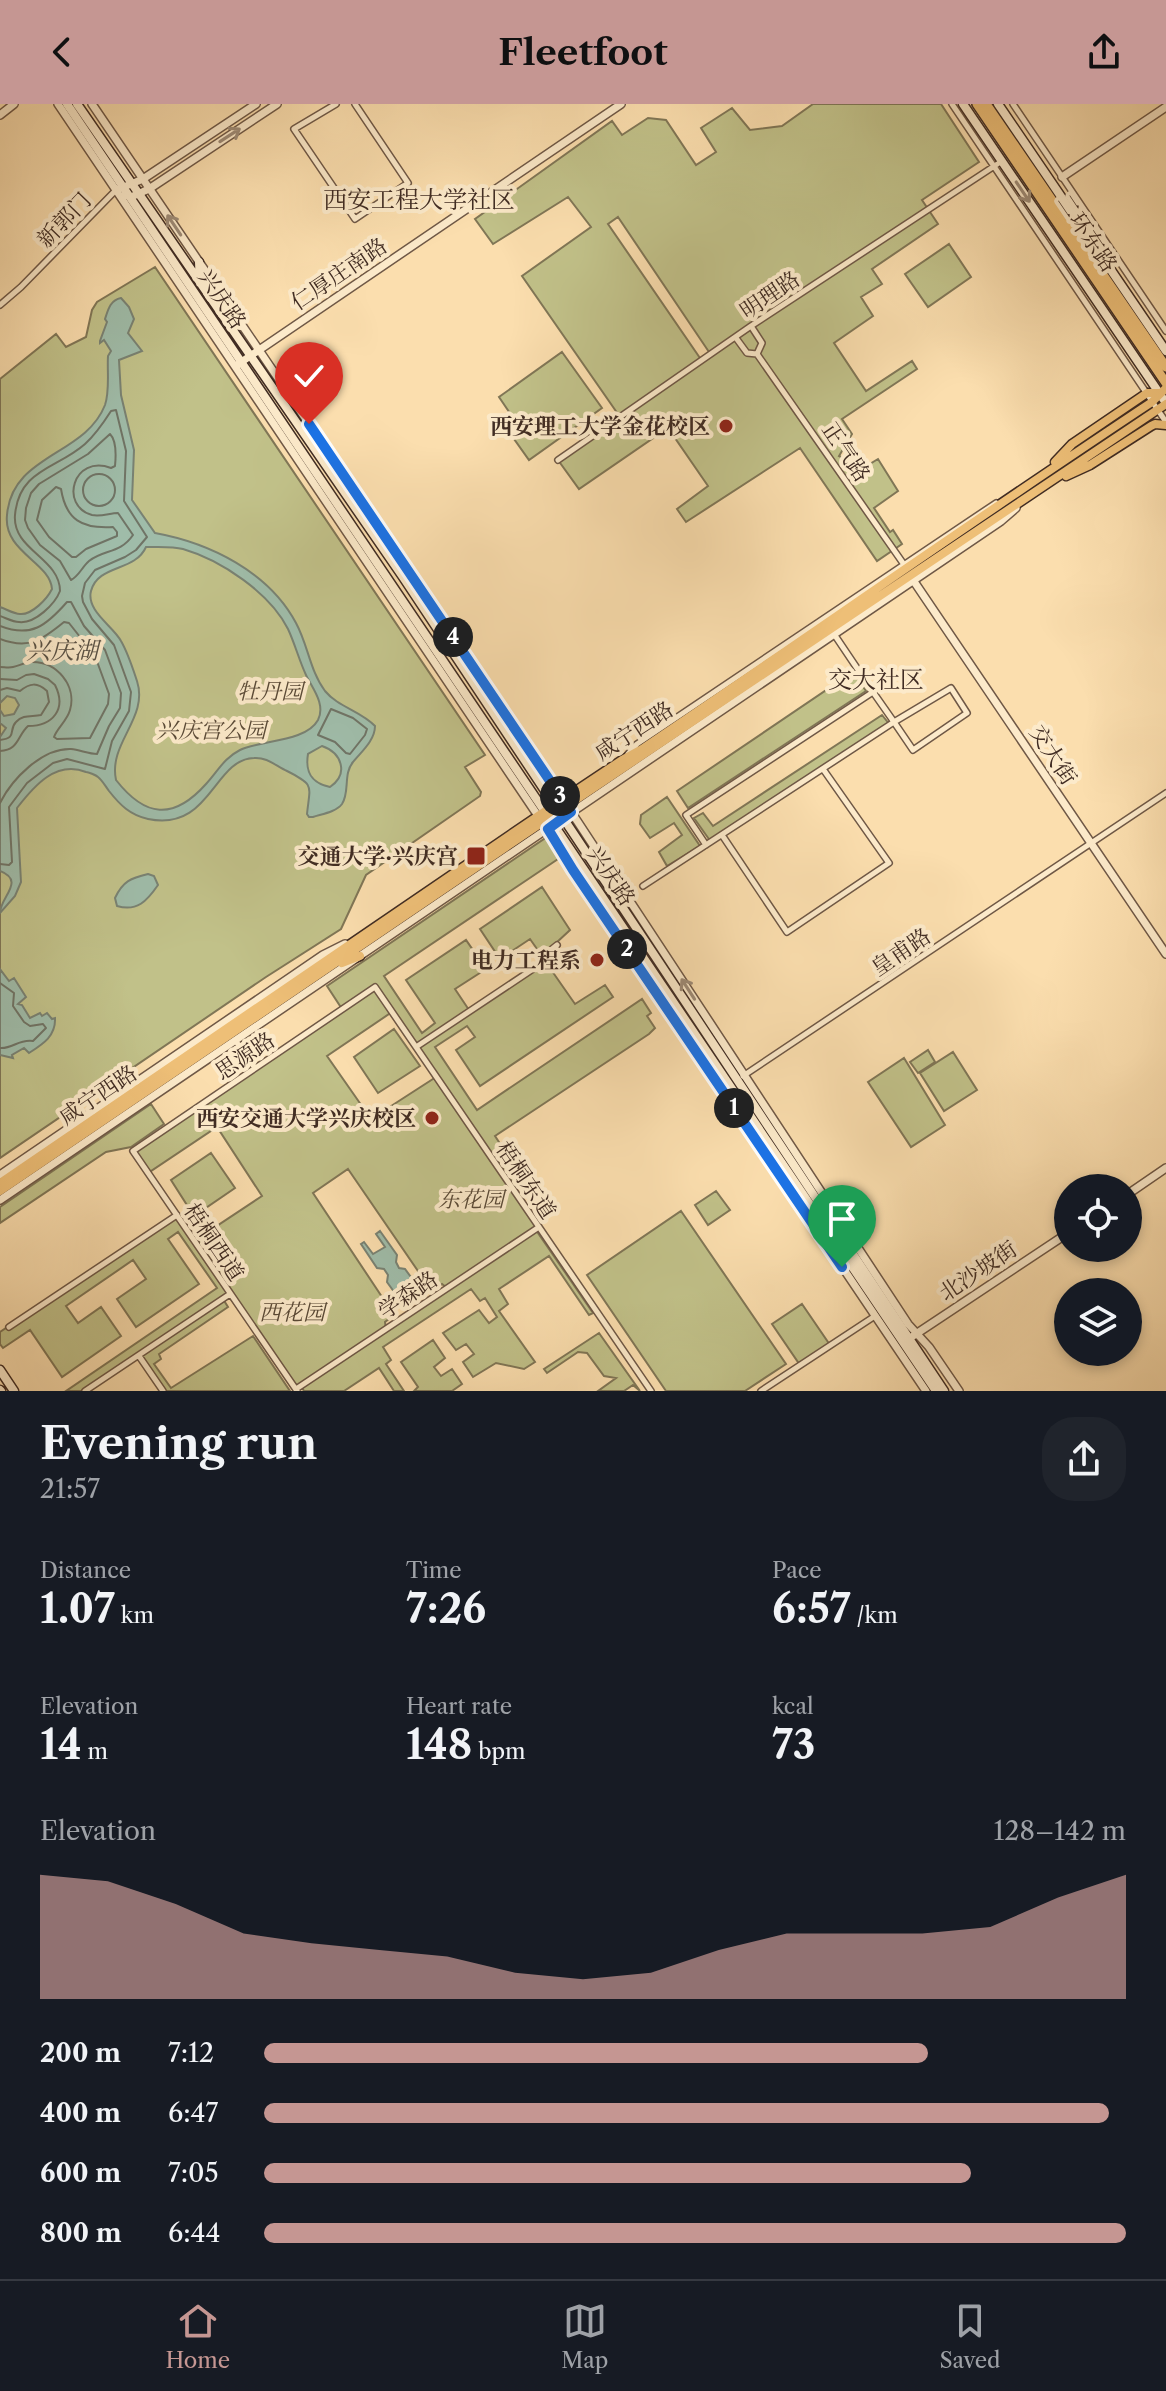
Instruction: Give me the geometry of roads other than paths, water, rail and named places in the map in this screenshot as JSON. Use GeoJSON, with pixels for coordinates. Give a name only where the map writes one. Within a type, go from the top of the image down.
{"type":"FeatureCollection","features":[{"type":"Feature","properties":{"kind":"highway","name":"二环东路"},"geometry":{"type":"LineString","coordinates":[[977,104],[1166,367]]}},
{"type":"Feature","properties":{"kind":"highway","name":"二环东路"},"geometry":{"type":"LineString","coordinates":[[986,104],[1164,388]]}},
{"type":"Feature","properties":{"kind":"main road","name":"兴庆路"},"geometry":{"type":"LineString","coordinates":[[67,104],[124,187],[134,195],[200,283],[242,362]]}},
{"type":"Feature","properties":{"kind":"main road","name":"兴庆路"},"geometry":{"type":"LineString","coordinates":[[77,104],[124,187]]}},
{"type":"Feature","properties":{"kind":"main road"},"geometry":{"type":"LineString","coordinates":[[963,104],[998,164],[1164,388],[1158,402]]}},
{"type":"Feature","properties":{"kind":"main road"},"geometry":{"type":"LineString","coordinates":[[998,104],[1166,351]]}},
{"type":"Feature","properties":{"kind":"main road","name":"兴庆路"},"geometry":{"type":"LineString","coordinates":[[134,195],[242,362],[403,577],[550,817],[737,1081],[944,1391]]}},
{"type":"Feature","properties":{"kind":"main road"},"geometry":{"type":"LineString","coordinates":[[199,262],[200,283]]}},
{"type":"Feature","properties":{"kind":"main road","name":"咸宁西路"},"geometry":{"type":"LineString","coordinates":[[0,1183],[231,1035],[365,934],[567,806],[909,572],[1040,477],[1072,444],[1158,402]]}},
{"type":"Feature","properties":{"kind":"main road","name":"咸宁西路"},"geometry":{"type":"LineString","coordinates":[[567,806],[622,760],[1054,480],[1158,402]]}},
{"type":"Feature","properties":{"kind":"main road"},"geometry":{"type":"LineString","coordinates":[[1054,480],[1082,470],[1151,426],[1166,424]]}},
{"type":"Feature","properties":{"kind":"main road","name":"咸宁西路"},"geometry":{"type":"LineString","coordinates":[[0,1191],[550,817]]}},
{"type":"Feature","properties":{"kind":"main road"},"geometry":{"type":"LineString","coordinates":[[330,967],[360,956]]}},
{"type":"Feature","properties":{"kind":"main road","name":"兴庆路"},"geometry":{"type":"LineString","coordinates":[[737,1081],[936,1391]]}},
{"type":"Feature","properties":{"kind":"main road"},"geometry":{"type":"LineString","coordinates":[[0,1370],[14,1391]]}},
{"type":"Feature","properties":{"kind":"street"},"geometry":{"type":"LineString","coordinates":[[0,115],[14,104]]}},
{"type":"Feature","properties":{"kind":"street"},"geometry":{"type":"LineString","coordinates":[[58,104],[124,187],[550,817],[573,870],[926,1391]]}},
{"type":"Feature","properties":{"kind":"street"},"geometry":{"type":"LineString","coordinates":[[92,104],[567,806],[737,1081],[908,1324],[929,1347],[959,1391]]}},
{"type":"Feature","properties":{"kind":"street"},"geometry":{"type":"LineString","coordinates":[[124,187],[143,179],[256,104]]}},
{"type":"Feature","properties":{"kind":"street"},"geometry":{"type":"LineString","coordinates":[[134,195],[149,189],[277,104]]}},
{"type":"Feature","properties":{"kind":"street"},"geometry":{"type":"LineString","coordinates":[[336,104],[294,129],[355,219],[408,183],[355,104]]}},
{"type":"Feature","properties":{"kind":"street","name":"仁厚庄南路"},"geometry":{"type":"LineString","coordinates":[[242,362],[621,104]]}},
{"type":"Feature","properties":{"kind":"street"},"geometry":{"type":"LineString","coordinates":[[952,104],[998,164],[1158,402],[1166,424]]}},
{"type":"Feature","properties":{"kind":"street"},"geometry":{"type":"LineString","coordinates":[[1013,104],[1166,331]]}},
{"type":"Feature","properties":{"kind":"street"},"geometry":{"type":"LineString","coordinates":[[1062,177],[1166,107]]}},
{"type":"Feature","properties":{"kind":"street","name":"明理路"},"geometry":{"type":"LineString","coordinates":[[558,460],[751,326],[998,164]]}},
{"type":"Feature","properties":{"kind":"street","name":"新郭门"},"geometry":{"type":"LineString","coordinates":[[0,305],[124,187]]}},
{"type":"Feature","properties":{"kind":"street"},"geometry":{"type":"LineString","coordinates":[[736,338],[747,353],[757,354],[762,343],[751,326]]}},
{"type":"Feature","properties":{"kind":"street","name":"正气路"},"geometry":{"type":"LineString","coordinates":[[757,354],[909,572]]}},
{"type":"Feature","properties":{"kind":"street"},"geometry":{"type":"LineString","coordinates":[[567,806],[834,634],[909,572]]}},
{"type":"Feature","properties":{"kind":"street","name":"交大街"},"geometry":{"type":"LineString","coordinates":[[909,572],[1166,954]]}},
{"type":"Feature","properties":{"kind":"street"},"geometry":{"type":"LineString","coordinates":[[643,886],[894,722],[951,688],[967,713],[913,750],[894,722],[873,692],[834,634]]}},
{"type":"Feature","properties":{"kind":"street"},"geometry":{"type":"LineString","coordinates":[[706,845],[686,815],[873,692]]}},
{"type":"Feature","properties":{"kind":"street"},"geometry":{"type":"LineString","coordinates":[[722,835],[787,932],[889,863],[823,769]]}},
{"type":"Feature","properties":{"kind":"street","name":"皇甫路"},"geometry":{"type":"LineString","coordinates":[[737,1081],[1166,793]]}},
{"type":"Feature","properties":{"kind":"street"},"geometry":{"type":"LineString","coordinates":[[0,1200],[231,1035],[360,956],[550,817]]}},
{"type":"Feature","properties":{"kind":"street"},"geometry":{"type":"LineString","coordinates":[[0,1175],[323,955],[365,934]]}},
{"type":"Feature","properties":{"kind":"street"},"geometry":{"type":"LineString","coordinates":[[416,1047],[545,961],[547,953],[557,945]]}},
{"type":"Feature","properties":{"kind":"street","name":"梧桐东道"},"geometry":{"type":"LineString","coordinates":[[375,987],[651,1391]]}},
{"type":"Feature","properties":{"kind":"street","name":"思源路"},"geometry":{"type":"LineString","coordinates":[[133,1151],[375,987]]}},
{"type":"Feature","properties":{"kind":"street"},"geometry":{"type":"LineString","coordinates":[[231,1035],[255,1068]]}},
{"type":"Feature","properties":{"kind":"street","name":"梧桐西道"},"geometry":{"type":"LineString","coordinates":[[133,1151],[296,1390]]}},
{"type":"Feature","properties":{"kind":"street"},"geometry":{"type":"LineString","coordinates":[[1142,1184],[1166,1168]]}},
{"type":"Feature","properties":{"kind":"street"},"geometry":{"type":"LineString","coordinates":[[9,1327],[177,1215]]}},
{"type":"Feature","properties":{"kind":"street","name":"学森路"},"geometry":{"type":"LineString","coordinates":[[296,1390],[539,1227]]}},
{"type":"Feature","properties":{"kind":"street","name":"北沙坡街"},"geometry":{"type":"LineString","coordinates":[[909,1339],[1054,1242]]}},
{"type":"Feature","properties":{"kind":"street"},"geometry":{"type":"LineString","coordinates":[[85,1391],[230,1294]]}},
{"type":"Feature","properties":{"kind":"street"},"geometry":{"type":"LineString","coordinates":[[761,1391],[875,1316]]}},
{"type":"Feature","properties":{"kind":"street"},"geometry":{"type":"LineString","coordinates":[[139,1356],[163,1391]]}},
{"type":"Feature","properties":{"kind":"water","name":"兴庆湖"},"geometry":{"type":"Polygon","coordinates":[[[121,298],[129,307],[134,319],[128,333],[142,351],[119,360],[121,395],[134,450],[132,500],[155,533],[217,552],[270,589],[296,623],[325,691],[375,726],[370,742],[350,767],[342,804],[333,811],[313,817],[307,814],[309,787],[306,783],[259,758],[240,761],[198,806],[185,815],[169,820],[148,819],[131,812],[92,774],[75,769],[55,772],[38,784],[17,808],[21,882],[15,896],[0,913],[11,880],[0,871],[0,737],[6,728],[0,723],[0,710],[4,716],[14,714],[19,705],[15,698],[7,696],[0,703],[0,607],[25,614],[39,606],[52,589],[44,571],[12,538],[7,515],[12,495],[22,479],[82,435],[95,422],[105,405],[108,356],[111,351],[104,340],[100,341],[108,309],[121,298]],[[146,547],[134,561],[101,576],[95,582],[91,598],[96,612],[124,646],[139,694],[134,719],[118,754],[116,780],[138,801],[160,810],[171,809],[194,796],[234,753],[304,733],[318,720],[320,708],[288,629],[257,591],[198,554],[174,547],[146,547]],[[322,746],[308,754],[308,766],[314,780],[330,787],[340,776],[341,764],[329,749],[322,746]]]}},
{"type":"Feature","properties":{"kind":"water"},"geometry":{"type":"Polygon","coordinates":[[[148,874],[154,876],[158,885],[150,896],[130,908],[117,906],[115,898],[124,884],[148,874]]]}},
{"type":"Feature","properties":{"kind":"water"},"geometry":{"type":"Polygon","coordinates":[[[0,969],[9,981],[14,978],[26,997],[18,1004],[30,1018],[47,1013],[52,1019],[55,1018],[51,1035],[44,1043],[29,1053],[24,1048],[12,1055],[13,1058],[0,1055],[0,969]]]}},
{"type":"Feature","properties":{"kind":"water"},"geometry":{"type":"Polygon","coordinates":[[[380,1231],[397,1255],[399,1268],[405,1269],[416,1284],[397,1296],[387,1282],[388,1275],[384,1269],[377,1268],[361,1244],[364,1242],[373,1254],[385,1247],[376,1234],[380,1231]]]}},
{"type":"Feature","properties":{"kind":"place","name":"西安理工大学金花校区"},"geometry":{"type":"Point","coordinates":[726,426]}},
{"type":"Feature","properties":{"kind":"place","name":"交通大学·兴庆宫"},"geometry":{"type":"Point","coordinates":[476,856]}},
{"type":"Feature","properties":{"kind":"place","name":"电力工程系"},"geometry":{"type":"Point","coordinates":[597,960]}},
{"type":"Feature","properties":{"kind":"place","name":"西安交通大学兴庆校区"},"geometry":{"type":"Point","coordinates":[432,1118]}},
{"type":"Feature","properties":{"kind":"district","name":"西安工程大学社区"},"geometry":{"type":"Point","coordinates":[419,199]}},
{"type":"Feature","properties":{"kind":"district","name":"交大社区"},"geometry":{"type":"Point","coordinates":[876,679]}},
{"type":"Feature","properties":{"kind":"park label","name":"牡丹园"},"geometry":{"type":"Point","coordinates":[270,691]}},
{"type":"Feature","properties":{"kind":"park label","name":"兴庆宫公园"},"geometry":{"type":"Point","coordinates":[211,730]}},
{"type":"Feature","properties":{"kind":"park label","name":"东花园"},"geometry":{"type":"Point","coordinates":[471,1199]}},
{"type":"Feature","properties":{"kind":"park label","name":"西花园"},"geometry":{"type":"Point","coordinates":[292,1312]}}]}
